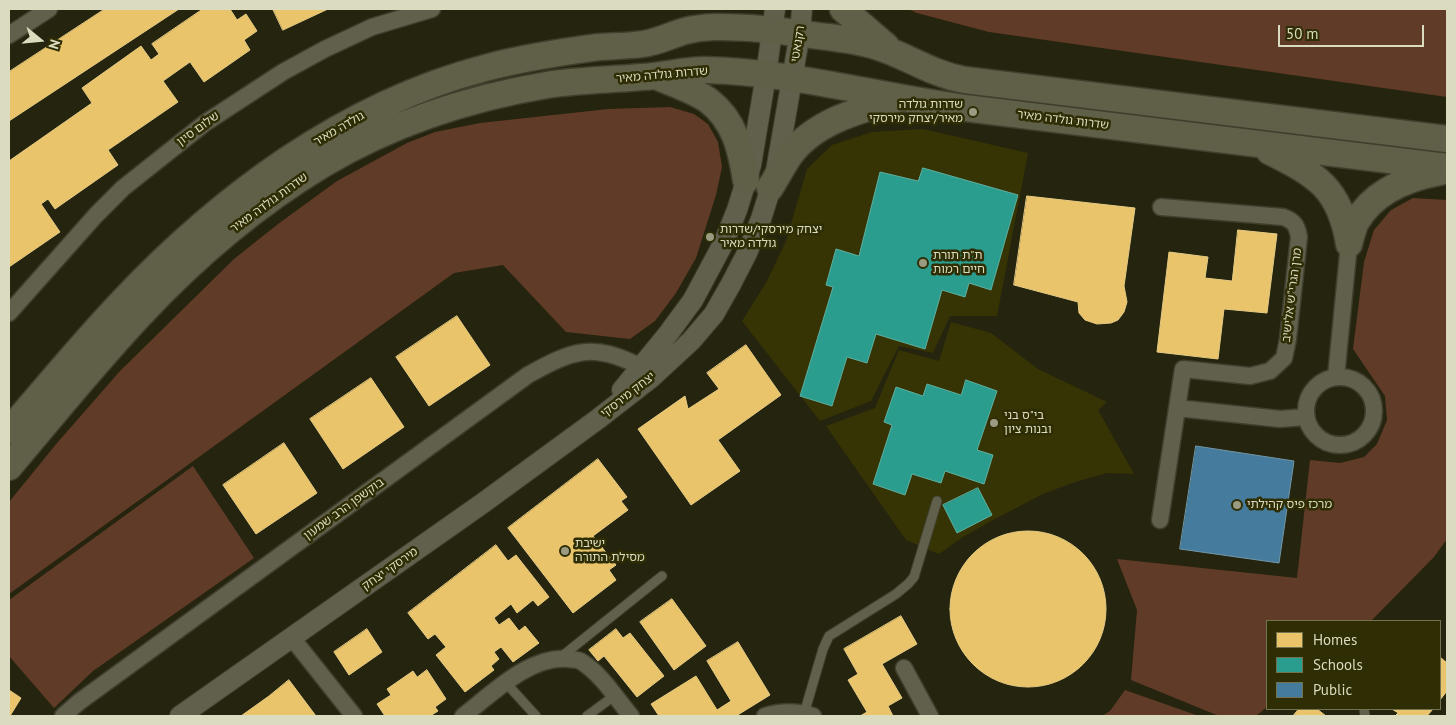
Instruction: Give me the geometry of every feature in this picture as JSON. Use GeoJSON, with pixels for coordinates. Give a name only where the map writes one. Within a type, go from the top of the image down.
{"type":"FeatureCollection","features":[{"type":"Feature","properties":{"kind":"main road"},"geometry":{"type":"LineString","coordinates":[[684,31],[714,9]]}},
{"type":"Feature","properties":{"kind":"main road"},"geometry":{"type":"LineString","coordinates":[[843,9],[894,52]]}},
{"type":"Feature","properties":{"kind":"main road"},"geometry":{"type":"LineString","coordinates":[[774,20],[801,21],[894,52],[936,73],[965,80],[1447,139]]}},
{"type":"Feature","properties":{"kind":"main road","name":"גולדה מאיר"},"geometry":{"type":"LineString","coordinates":[[9,431],[88,339],[164,260],[228,204],[274,170],[354,119],[426,87],[483,68],[578,50],[642,44],[703,27],[774,20]]}},
{"type":"Feature","properties":{"kind":"main road","name":"שדרות גולדה מאיר"},"geometry":{"type":"LineString","coordinates":[[9,467],[139,315],[198,258],[246,217],[279,193],[324,164],[405,124],[439,111],[549,84],[656,76],[705,70],[792,79],[958,107],[1447,167]]}},
{"type":"Feature","properties":{"kind":"main road"},"geometry":{"type":"LineString","coordinates":[[656,76],[708,100],[724,116],[734,130],[741,151],[746,180]]}},
{"type":"Feature","properties":{"kind":"main road"},"geometry":{"type":"LineString","coordinates":[[770,188],[791,154],[825,125],[846,115],[901,98]]}},
{"type":"Feature","properties":{"kind":"main road"},"geometry":{"type":"LineString","coordinates":[[1253,143],[1301,167],[1329,191],[1335,198],[1343,215],[1349,244]]}},
{"type":"Feature","properties":{"kind":"main road"},"geometry":{"type":"LineString","coordinates":[[1349,244],[1355,223],[1388,188],[1421,176],[1447,171]]}},
{"type":"Feature","properties":{"kind":"street"},"geometry":{"type":"LineString","coordinates":[[9,34],[49,9]]}},
{"type":"Feature","properties":{"kind":"street","name":"שלום סיון"},"geometry":{"type":"LineString","coordinates":[[9,314],[96,215],[123,188],[205,123],[283,72],[325,49],[372,27],[432,9]]}},
{"type":"Feature","properties":{"kind":"street"},"geometry":{"type":"LineString","coordinates":[[766,76],[774,20]]}},
{"type":"Feature","properties":{"kind":"street","name":"רקנאטי"},"geometry":{"type":"LineString","coordinates":[[792,79],[801,21]]}},
{"type":"Feature","properties":{"kind":"street","name":"יצחק מירסקי"},"geometry":{"type":"LineString","coordinates":[[598,419],[668,334],[692,300],[724,242],[737,210],[751,165],[766,76]]}},
{"type":"Feature","properties":{"kind":"street","name":"יצחק מירסקי"},"geometry":{"type":"LineString","coordinates":[[598,419],[658,371],[691,341],[714,314],[747,253],[761,219],[776,171],[792,79]]}},
{"type":"Feature","properties":{"kind":"street","name":"מרן הגרי\"ש אלישיב"},"geometry":{"type":"LineString","coordinates":[[1160,207],[1283,217],[1292,220],[1297,227],[1299,237],[1288,339],[1284,358],[1270,371],[1250,376],[1183,369],[1160,520]]}},
{"type":"Feature","properties":{"kind":"street"},"geometry":{"type":"LineString","coordinates":[[1336,377],[1349,244]]}},
{"type":"Feature","properties":{"kind":"street","name":"בוקשפן הרב שמעון"},"geometry":{"type":"LineString","coordinates":[[63,716],[86,696],[528,375],[557,359],[587,350],[623,357],[641,367]]}},
{"type":"Feature","properties":{"kind":"street"},"geometry":{"type":"LineString","coordinates":[[1336,377],[1347,377],[1358,381],[1367,389],[1373,400],[1375,412],[1372,424],[1362,438],[1351,444],[1339,446],[1327,444],[1313,434],[1306,417],[1307,399],[1317,384],[1328,378],[1336,377]]}},
{"type":"Feature","properties":{"kind":"street"},"geometry":{"type":"LineString","coordinates":[[1177,408],[1280,419],[1306,417]]}},
{"type":"Feature","properties":{"kind":"street","name":"מירסקי יצחק"},"geometry":{"type":"LineString","coordinates":[[180,716],[483,504],[598,419]]}},
{"type":"Feature","properties":{"kind":"street"},"geometry":{"type":"LineString","coordinates":[[292,638],[354,716]]}},
{"type":"Feature","properties":{"kind":"street"},"geometry":{"type":"LineString","coordinates":[[463,716],[528,666],[544,660],[559,659],[580,660],[591,669],[631,716]]}},
{"type":"Feature","properties":{"kind":"street"},"geometry":{"type":"LineString","coordinates":[[904,668],[930,716]]}},
{"type":"Feature","properties":{"kind":"street"},"geometry":{"type":"LineString","coordinates":[[765,716],[779,712],[809,715]]}},
{"type":"Feature","properties":{"kind":"lane"},"geometry":{"type":"LineString","coordinates":[[809,715],[823,649],[829,636],[896,594],[914,577],[937,501]]}},
{"type":"Feature","properties":{"kind":"lane"},"geometry":{"type":"LineString","coordinates":[[559,659],[662,576]]}},
{"type":"Feature","properties":{"kind":"lane"},"geometry":{"type":"LineString","coordinates":[[506,683],[536,716]]}},
{"type":"Feature","properties":{"kind":"lane"},"geometry":{"type":"LineString","coordinates":[[586,716],[614,696]]}},
{"type":"Feature","properties":{"kind":"shaded area"},"geometry":{"type":"Polygon","coordinates":[[[908,9],[1447,9],[1447,97],[989,32],[908,9]]]}},
{"type":"Feature","properties":{"kind":"shaded area"},"geometry":{"type":"Polygon","coordinates":[[[670,107],[694,114],[708,124],[718,142],[722,167],[716,195],[696,258],[676,293],[655,321],[630,339],[566,332],[503,265],[454,273],[9,594],[9,502],[57,443],[120,371],[234,259],[278,224],[337,181],[407,143],[435,132],[480,123],[608,109],[670,107]]]}},
{"type":"Feature","properties":{"kind":"shaded area"},"geometry":{"type":"Polygon","coordinates":[[[923,129],[1028,153],[997,316],[950,316],[933,353],[899,346],[871,401],[820,421],[742,321],[766,283],[786,241],[807,169],[832,145],[872,132],[923,129]]]}},
{"type":"Feature","properties":{"kind":"shaded area"},"geometry":{"type":"Polygon","coordinates":[[[1413,198],[1447,200],[1447,539],[1434,557],[1372,620],[1266,620],[1266,708],[1256,716],[1219,716],[1131,680],[1137,610],[1117,559],[1297,578],[1310,460],[1340,463],[1364,457],[1377,444],[1387,420],[1385,396],[1353,349],[1364,262],[1374,230],[1391,210],[1413,198]]]}},
{"type":"Feature","properties":{"kind":"shaded area"},"geometry":{"type":"Polygon","coordinates":[[[951,322],[991,333],[1038,369],[1107,402],[1098,410],[1134,474],[1107,473],[1043,494],[963,537],[939,554],[906,540],[826,426],[875,408],[899,350],[939,361],[951,322]]]}},
{"type":"Feature","properties":{"kind":"shaded area"},"geometry":{"type":"Polygon","coordinates":[[[193,466],[254,558],[93,671],[54,708],[9,656],[9,600],[193,466]]]}},
{"type":"Feature","properties":{"kind":"shaded area"},"geometry":{"type":"Polygon","coordinates":[[[1125,690],[1199,716],[1102,716],[1110,711],[1125,690]]]}},
{"type":"Feature","properties":{"kind":"building: Homes"},"geometry":{"type":"Polygon","coordinates":[[[105,9],[179,9],[9,121],[9,72],[105,9]]]}},
{"type":"Feature","properties":{"kind":"building: Homes"},"geometry":{"type":"Polygon","coordinates":[[[203,9],[230,9],[237,20],[246,14],[257,31],[244,40],[250,50],[204,82],[190,62],[163,81],[178,102],[108,150],[118,165],[55,209],[48,199],[41,204],[60,232],[9,267],[9,161],[92,103],[82,88],[141,46],[151,60],[159,54],[152,44],[203,9]]]}},
{"type":"Feature","properties":{"kind":"building: Homes"},"geometry":{"type":"Polygon","coordinates":[[[273,9],[328,9],[283,30],[273,9]]]}},
{"type":"Feature","properties":{"kind":"building: Homes"},"geometry":{"type":"Polygon","coordinates":[[[1027,196],[1135,208],[1124,286],[1127,302],[1124,312],[1118,320],[1111,323],[1097,324],[1085,320],[1079,313],[1078,302],[1014,285],[1027,196]]]}},
{"type":"Feature","properties":{"kind":"building: Homes"},"geometry":{"type":"Polygon","coordinates":[[[1238,230],[1277,234],[1267,313],[1224,309],[1218,359],[1157,352],[1169,252],[1208,257],[1205,278],[1232,281],[1238,230]]]}},
{"type":"Feature","properties":{"kind":"building: Homes"},"geometry":{"type":"Polygon","coordinates":[[[457,316],[490,365],[429,406],[396,357],[457,316]]]}},
{"type":"Feature","properties":{"kind":"building: Homes"},"geometry":{"type":"Polygon","coordinates":[[[746,345],[781,395],[718,440],[740,471],[691,505],[638,429],[685,396],[688,409],[719,389],[707,373],[746,345]]]}},
{"type":"Feature","properties":{"kind":"building: Homes"},"geometry":{"type":"Polygon","coordinates":[[[371,378],[404,427],[343,469],[310,419],[371,378]]]}},
{"type":"Feature","properties":{"kind":"building: Homes"},"geometry":{"type":"Polygon","coordinates":[[[284,443],[317,493],[256,534],[223,485],[284,443]]]}},
{"type":"Feature","properties":{"kind":"building: Homes","name":"ישיבת מסילת התורה"},"geometry":{"type":"Polygon","coordinates":[[[598,459],[627,497],[621,501],[628,510],[593,536],[616,565],[609,570],[616,580],[573,613],[508,528],[598,459]]]}},
{"type":"Feature","properties":{"kind":"building: Homes"},"geometry":{"type":"Polygon","coordinates":[[[1020,531],[1036,531],[1051,534],[1065,540],[1078,548],[1089,559],[1103,586],[1106,609],[1105,624],[1097,646],[1089,659],[1078,670],[1051,684],[1036,687],[1020,687],[1005,684],[991,678],[978,670],[967,659],[953,632],[950,617],[950,601],[953,586],[959,572],[967,559],[978,548],[1005,534],[1020,531]]]}},
{"type":"Feature","properties":{"kind":"building: Homes"},"geometry":{"type":"Polygon","coordinates":[[[496,545],[508,561],[516,555],[549,597],[538,606],[533,600],[517,613],[511,604],[494,618],[499,625],[509,618],[519,631],[525,626],[539,643],[513,662],[501,647],[494,652],[499,659],[491,666],[494,670],[465,692],[436,655],[446,647],[435,634],[428,639],[408,613],[496,545]]]}},
{"type":"Feature","properties":{"kind":"building: Homes"},"geometry":{"type":"Polygon","coordinates":[[[672,599],[706,646],[674,670],[640,622],[672,599]]]}},
{"type":"Feature","properties":{"kind":"building: Homes"},"geometry":{"type":"Polygon","coordinates":[[[901,616],[917,644],[882,664],[902,698],[888,706],[893,716],[860,716],[867,712],[848,680],[858,674],[844,649],[901,616]]]}},
{"type":"Feature","properties":{"kind":"building: Homes"},"geometry":{"type":"Polygon","coordinates":[[[367,629],[382,652],[349,675],[334,652],[367,629]]]}},
{"type":"Feature","properties":{"kind":"building: Homes"},"geometry":{"type":"Polygon","coordinates":[[[616,629],[623,638],[630,633],[664,676],[637,697],[604,656],[598,661],[589,650],[616,629]]]}},
{"type":"Feature","properties":{"kind":"building: Homes"},"geometry":{"type":"Polygon","coordinates":[[[738,642],[770,695],[736,716],[659,716],[651,704],[696,676],[717,710],[731,701],[707,661],[738,642]]]}},
{"type":"Feature","properties":{"kind":"building: Homes"},"geometry":{"type":"Polygon","coordinates":[[[1441,658],[1447,663],[1447,691],[1441,699],[1441,658]]]}},
{"type":"Feature","properties":{"kind":"building: Homes"},"geometry":{"type":"Polygon","coordinates":[[[427,670],[446,699],[435,707],[438,711],[430,716],[385,716],[377,704],[391,695],[387,689],[413,671],[417,677],[427,670]]]}},
{"type":"Feature","properties":{"kind":"building: Homes"},"geometry":{"type":"Polygon","coordinates":[[[289,680],[316,716],[241,716],[269,696],[289,680]]]}},
{"type":"Feature","properties":{"kind":"building: Homes"},"geometry":{"type":"Polygon","coordinates":[[[9,690],[21,698],[10,716],[9,716],[9,690]]]}},
{"type":"Feature","properties":{"kind":"building: Homes"},"geometry":{"type":"Polygon","coordinates":[[[1298,710],[1318,710],[1326,716],[1293,716],[1298,710]]]}},
{"type":"Feature","properties":{"kind":"building: Homes"},"geometry":{"type":"Polygon","coordinates":[[[1394,710],[1432,710],[1427,716],[1395,716],[1398,713],[1394,710]]]}},
{"type":"Feature","properties":{"kind":"building: Schools"},"geometry":{"type":"Polygon","coordinates":[[[923,168],[1018,195],[991,290],[969,283],[965,297],[942,290],[925,349],[876,334],[867,363],[847,357],[832,406],[800,396],[833,287],[826,285],[836,249],[859,256],[880,172],[918,181],[923,168]]]}},
{"type":"Feature","properties":{"kind":"building: Schools"},"geometry":{"type":"Polygon","coordinates":[[[966,380],[997,391],[977,450],[993,455],[984,484],[945,471],[941,483],[912,474],[905,495],[873,484],[892,425],[884,422],[896,387],[923,396],[927,384],[961,395],[966,380]]]}},
{"type":"Feature","properties":{"kind":"building: Schools"},"geometry":{"type":"Polygon","coordinates":[[[978,488],[992,515],[957,533],[943,505],[978,488]]]}},
{"type":"Feature","properties":{"kind":"building: Public","name":"מרכז פיס קהילתי"},"geometry":{"type":"Polygon","coordinates":[[[1196,446],[1294,461],[1279,563],[1180,549],[1196,446]]]}},
{"type":"Feature","properties":{"kind":"place","name":"שדרות גולדה מאיר/יצחק מירסקי"},"geometry":{"type":"Point","coordinates":[973,112]}},
{"type":"Feature","properties":{"kind":"place","name":"יצחק מירסקי/שדרות גולדה מאיר"},"geometry":{"type":"Point","coordinates":[710,237]}},
{"type":"Feature","properties":{"kind":"place","name":"ת\"ת תורת חיים רמות"},"geometry":{"type":"Point","coordinates":[923,263]}},
{"type":"Feature","properties":{"kind":"place","name":"בי\"ס בני ובנות ציון"},"geometry":{"type":"Point","coordinates":[994,423]}},
{"type":"Feature","properties":{"kind":"place","name":"מרכז פיס קהילתי"},"geometry":{"type":"Point","coordinates":[1237,505]}},
{"type":"Feature","properties":{"kind":"place","name":"ישיבת מסילת התורה"},"geometry":{"type":"Point","coordinates":[565,551]}}]}
